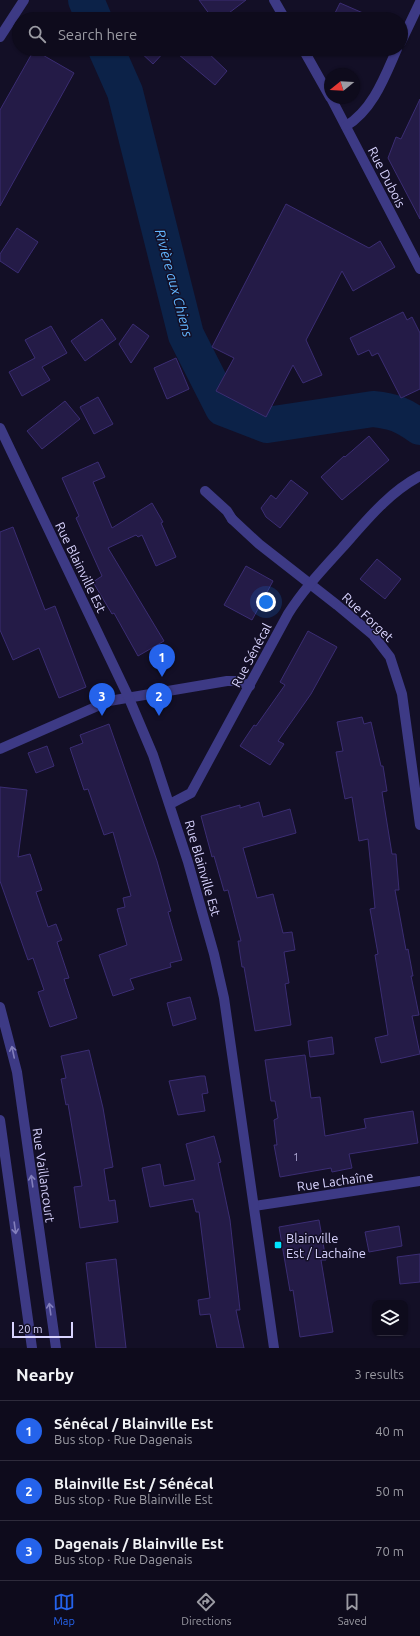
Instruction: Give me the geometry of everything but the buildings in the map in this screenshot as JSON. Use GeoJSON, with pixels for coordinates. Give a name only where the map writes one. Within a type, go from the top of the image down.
{"type":"FeatureCollection","features":[{"type":"Feature","properties":{"kind":"street"},"geometry":{"type":"LineString","coordinates":[[16,12],[24,0]]}},
{"type":"Feature","properties":{"kind":"street"},"geometry":{"type":"LineString","coordinates":[[274,0],[282,12]]}},
{"type":"Feature","properties":{"kind":"street"},"geometry":{"type":"LineString","coordinates":[[408,27],[420,2]]}},
{"type":"Feature","properties":{"kind":"street"},"geometry":{"type":"LineString","coordinates":[[0,37],[12,18]]}},
{"type":"Feature","properties":{"kind":"street","name":"Rue Dubois"},"geometry":{"type":"LineString","coordinates":[[307,56],[324,86]]}},
{"type":"Feature","properties":{"kind":"street"},"geometry":{"type":"LineString","coordinates":[[346,126],[357,119],[366,109],[394,56]]}},
{"type":"Feature","properties":{"kind":"street","name":"Rue Dubois"},"geometry":{"type":"LineString","coordinates":[[334,104],[420,269]]}},
{"type":"Feature","properties":{"kind":"street","name":"Rue Blainville Est"},"geometry":{"type":"LineString","coordinates":[[0,428],[128,696],[170,804],[203,913],[220,978],[235,1065],[274,1348]]}},
{"type":"Feature","properties":{"kind":"street","name":"Rue Sénécal"},"geometry":{"type":"LineString","coordinates":[[170,804],[191,793],[288,614],[309,585],[375,511],[402,487],[420,476]]}},
{"type":"Feature","properties":{"kind":"street","name":"Rue Forget"},"geometry":{"type":"LineString","coordinates":[[205,492],[227,511],[232,519],[259,544],[373,635],[390,657],[402,694],[420,825]]}},
{"type":"Feature","properties":{"kind":"street"},"geometry":{"type":"LineString","coordinates":[[0,748],[109,700],[227,681],[239,681],[250,686]]}},
{"type":"Feature","properties":{"kind":"street","name":"Rue Vaillancourt"},"geometry":{"type":"LineString","coordinates":[[0,1007],[16,1072],[56,1348]]}},
{"type":"Feature","properties":{"kind":"street"},"geometry":{"type":"LineString","coordinates":[[0,1120],[32,1348]]}},
{"type":"Feature","properties":{"kind":"street","name":"Rue Lachaîne"},"geometry":{"type":"LineString","coordinates":[[254,1206],[420,1181]]}},
{"type":"Feature","properties":{"kind":"waterway","name":"Rivière aux Chiens"},"geometry":{"type":"LineString","coordinates":[[86,0],[91,12]]}},
{"type":"Feature","properties":{"kind":"waterway","name":"Rivière aux Chiens"},"geometry":{"type":"LineString","coordinates":[[109,56],[125,92],[186,335],[223,408],[267,425],[373,409],[398,414],[420,427]]}},
{"type":"Feature","properties":{"kind":"place","name":"Sénécal / Blainville Est"},"geometry":{"type":"Point","coordinates":[162,677]}},
{"type":"Feature","properties":{"kind":"place","name":"Dagenais / Blainville Est"},"geometry":{"type":"Point","coordinates":[102,716]}},
{"type":"Feature","properties":{"kind":"place","name":"Blainville Est / Sénécal"},"geometry":{"type":"Point","coordinates":[159,716]}},
{"type":"Feature","properties":{"kind":"place","name":"Blainville Est / Lachaîne"},"geometry":{"type":"Point","coordinates":[278,1245]}}]}
